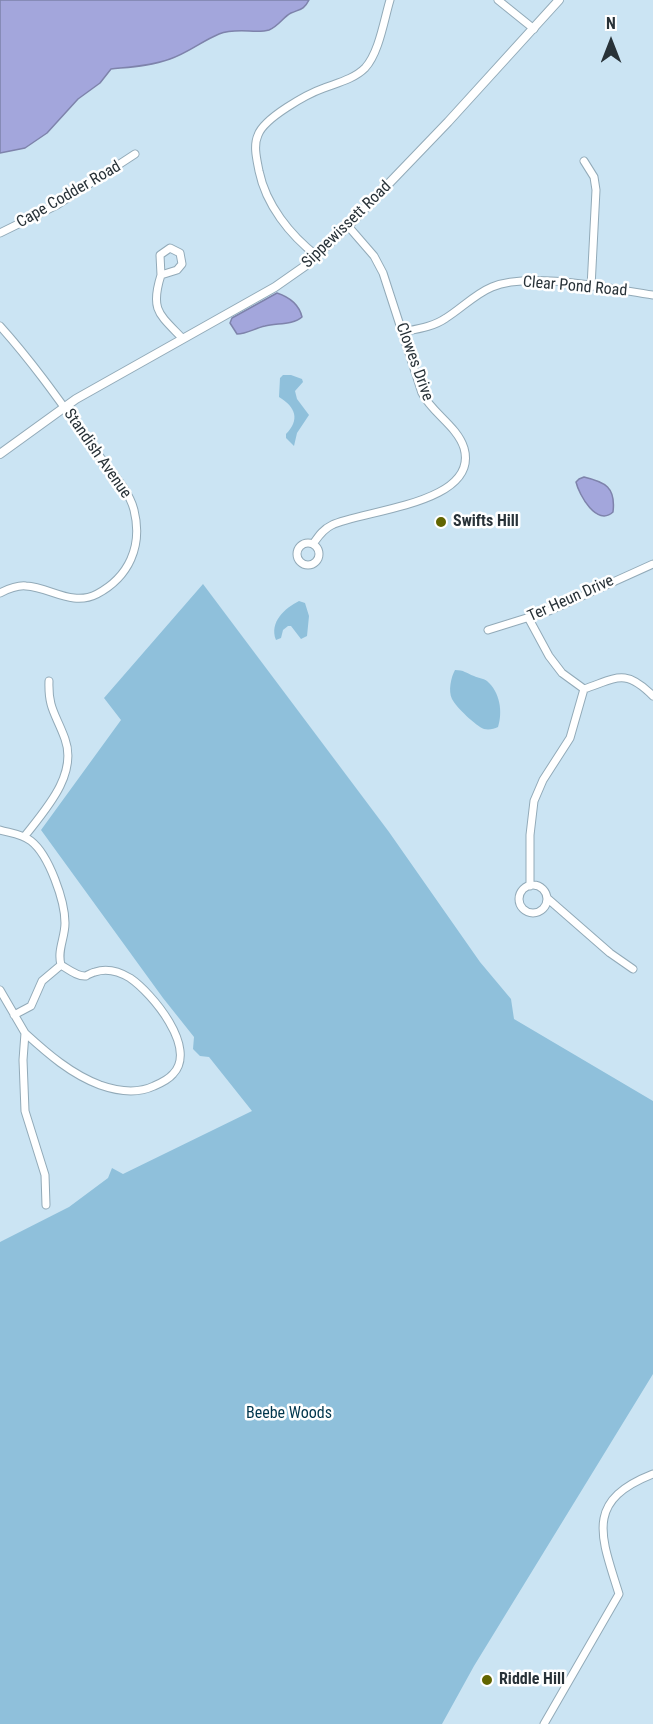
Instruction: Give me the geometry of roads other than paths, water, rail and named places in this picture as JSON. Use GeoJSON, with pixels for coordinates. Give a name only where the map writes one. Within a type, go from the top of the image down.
{"type":"FeatureCollection","features":[{"type":"Feature","properties":{"kind":"main road","name":"Sippewissett Road"},"geometry":{"type":"LineString","coordinates":[[0,454],[64,406],[275,287],[317,256],[348,226],[559,0]]}},
{"type":"Feature","properties":{"kind":"street"},"geometry":{"type":"LineString","coordinates":[[317,256],[296,236],[266,194],[257,163],[256,139],[265,124],[308,95],[350,78],[364,69],[372,58],[390,0]]}},
{"type":"Feature","properties":{"kind":"street"},"geometry":{"type":"LineString","coordinates":[[498,0],[534,29]]}},
{"type":"Feature","properties":{"kind":"street","name":"Cape Codder Road"},"geometry":{"type":"LineString","coordinates":[[0,233],[57,205],[135,154]]}},
{"type":"Feature","properties":{"kind":"street"},"geometry":{"type":"LineString","coordinates":[[584,161],[594,177],[596,190],[591,286]]}},
{"type":"Feature","properties":{"kind":"street","name":"Clowes Drive"},"geometry":{"type":"LineString","coordinates":[[313,544],[326,529],[334,524],[435,495],[452,483],[463,467],[465,453],[461,442],[424,398],[379,264],[348,226]]}},
{"type":"Feature","properties":{"kind":"street"},"geometry":{"type":"LineString","coordinates":[[160,275],[155,294],[157,306],[161,316],[182,338]]}},
{"type":"Feature","properties":{"kind":"street","name":"Clear Pond Road"},"geometry":{"type":"LineString","coordinates":[[402,332],[426,327],[440,321],[482,292],[504,283],[531,280],[653,295]]}},
{"type":"Feature","properties":{"kind":"street","name":"Standish Avenue"},"geometry":{"type":"LineString","coordinates":[[0,326],[23,352],[124,489],[134,508],[137,532],[129,567],[111,585],[95,595],[80,599],[62,597],[24,585],[0,593]]}},
{"type":"Feature","properties":{"kind":"street","name":"Ter Heun Drive"},"geometry":{"type":"LineString","coordinates":[[488,630],[529,619],[653,564]]}},
{"type":"Feature","properties":{"kind":"street"},"geometry":{"type":"LineString","coordinates":[[529,619],[549,656],[562,672],[584,689]]}},
{"type":"Feature","properties":{"kind":"street"},"geometry":{"type":"LineString","coordinates":[[584,689],[625,677],[634,680],[653,696]]}},
{"type":"Feature","properties":{"kind":"street"},"geometry":{"type":"LineString","coordinates":[[24,837],[44,811],[63,778],[68,764],[64,739],[50,705],[49,681]]}},
{"type":"Feature","properties":{"kind":"street"},"geometry":{"type":"LineString","coordinates":[[530,886],[530,835],[534,801],[543,780],[570,738],[584,689]]}},
{"type":"Feature","properties":{"kind":"street"},"geometry":{"type":"LineString","coordinates":[[0,830],[24,837],[39,849],[49,867],[62,902],[65,924],[59,956],[61,965],[80,975],[87,976],[104,970],[115,972],[132,980],[157,1005],[176,1033],[180,1049],[175,1073],[151,1088],[138,1091],[101,1086],[73,1073],[25,1033],[0,990]]}},
{"type":"Feature","properties":{"kind":"street"},"geometry":{"type":"LineString","coordinates":[[547,898],[547,903],[541,911],[533,913],[524,910],[520,903],[520,894],[530,886],[539,887],[547,898],[610,953],[633,969]]}},
{"type":"Feature","properties":{"kind":"street"},"geometry":{"type":"LineString","coordinates":[[14,1015],[31,1006],[42,981],[61,965]]}},
{"type":"Feature","properties":{"kind":"street"},"geometry":{"type":"LineString","coordinates":[[25,1033],[23,1060],[25,1111],[45,1176],[46,1204]]}},
{"type":"Feature","properties":{"kind":"street"},"geometry":{"type":"LineString","coordinates":[[544,1724],[619,1594],[603,1534],[604,1515],[609,1502],[621,1489],[653,1474]]}},
{"type":"Feature","properties":{"kind":"place","name":"Swifts Hill"},"geometry":{"type":"Point","coordinates":[441,522]}},
{"type":"Feature","properties":{"kind":"place","name":"Riddle Hill"},"geometry":{"type":"Point","coordinates":[487,1680]}},
{"type":"Feature","properties":{"kind":"park label","name":"Beebe Woods"},"geometry":{"type":"Point","coordinates":[289,1414]}}]}
